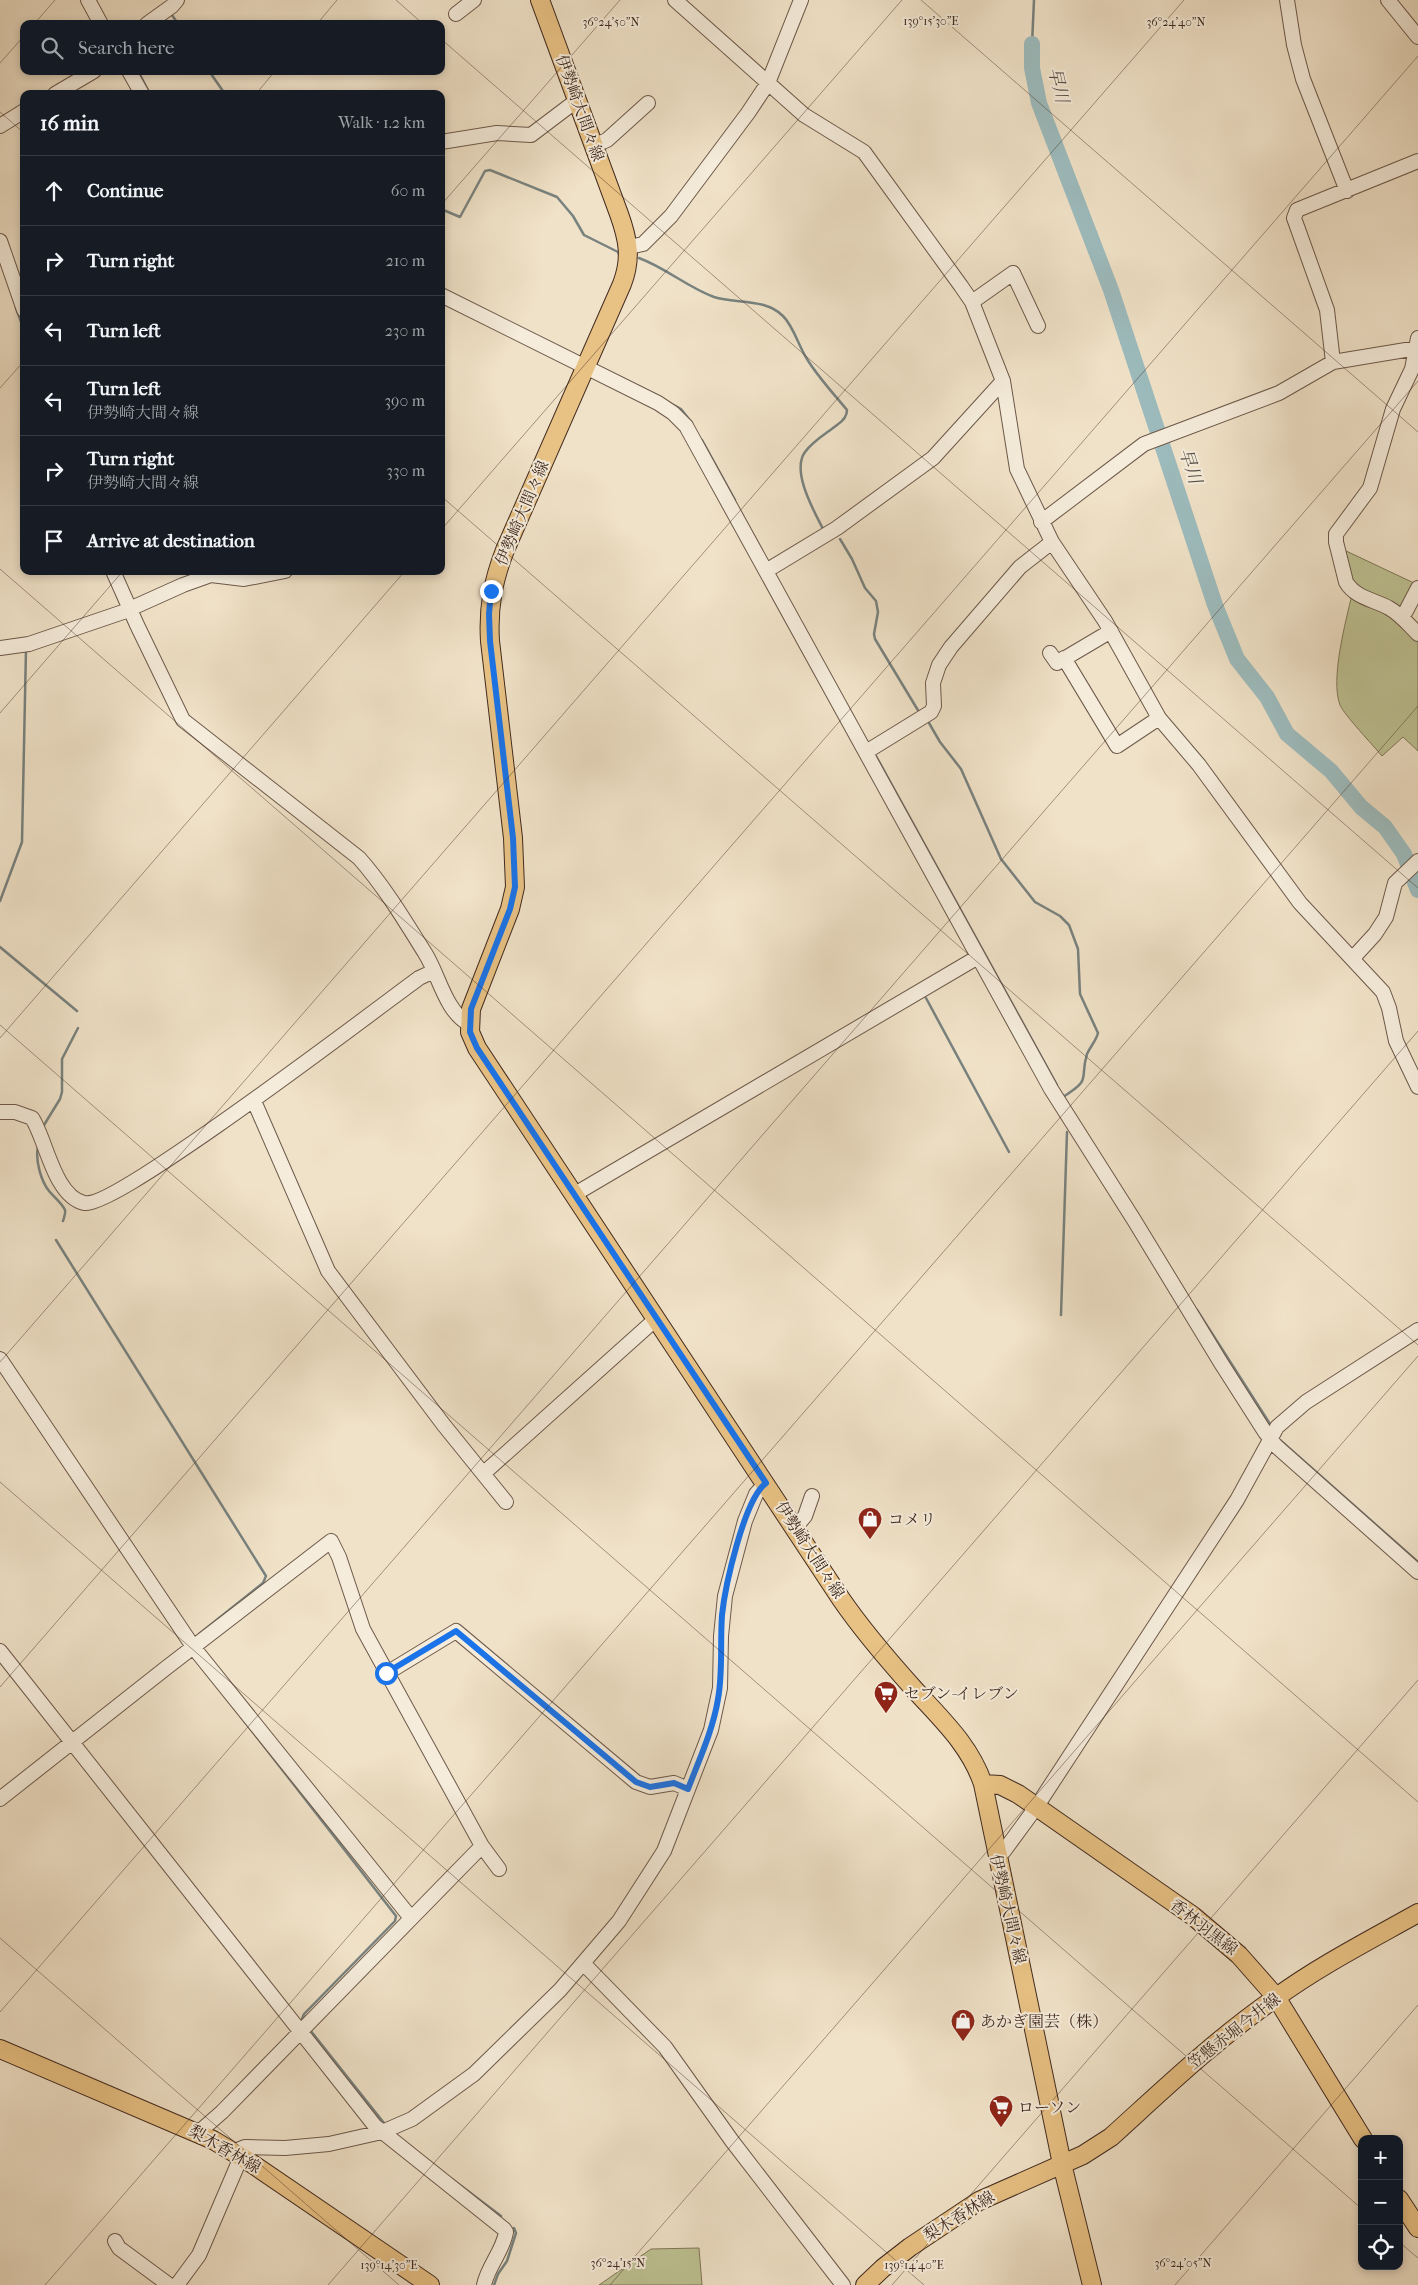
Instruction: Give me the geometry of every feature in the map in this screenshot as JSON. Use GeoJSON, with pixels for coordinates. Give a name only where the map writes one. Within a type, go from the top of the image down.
{"type":"FeatureCollection","features":[{"type":"Feature","properties":{"kind":"main road","name":"伊勢崎大間々線"},"geometry":{"type":"LineString","coordinates":[[540,0],[619,214],[629,247],[629,258],[626,275],[505,550],[491,591],[489,614],[490,641],[513,838],[515,887],[510,909],[474,998],[470,1032],[477,1048],[860,1625],[880,1652],[961,1740],[975,1765],[982,1784],[1062,2164],[1092,2285]]}},
{"type":"Feature","properties":{"kind":"main road","name":"香林羽黒線"},"geometry":{"type":"LineString","coordinates":[[982,1784],[994,1783],[1009,1788],[1219,1936],[1256,1972],[1276,1997],[1361,2135]]}},
{"type":"Feature","properties":{"kind":"main road","name":"笠懸赤堀今井線"},"geometry":{"type":"LineString","coordinates":[[1062,2164],[1083,2155],[1111,2137],[1207,2050],[1276,1997],[1354,1949],[1418,1913]]}},
{"type":"Feature","properties":{"kind":"main road","name":"梨木香林線"},"geometry":{"type":"LineString","coordinates":[[0,2049],[199,2132],[237,2155],[430,2285]]}},
{"type":"Feature","properties":{"kind":"main road","name":"梨木香林線"},"geometry":{"type":"LineString","coordinates":[[865,2285],[910,2247],[959,2214],[991,2195],[1062,2164]]}},
{"type":"Feature","properties":{"kind":"main road"},"geometry":{"type":"LineString","coordinates":[[1403,2205],[1418,2228]]}},
{"type":"Feature","properties":{"kind":"street"},"geometry":{"type":"LineString","coordinates":[[88,0],[99,20]]}},
{"type":"Feature","properties":{"kind":"street"},"geometry":{"type":"LineString","coordinates":[[153,20],[177,0]]}},
{"type":"Feature","properties":{"kind":"street"},"geometry":{"type":"LineString","coordinates":[[456,14],[474,0]]}},
{"type":"Feature","properties":{"kind":"street"},"geometry":{"type":"LineString","coordinates":[[675,0],[814,123],[864,152],[972,302],[1003,381],[1017,468],[1052,542],[1111,631],[1159,718],[1199,765],[1300,903],[1383,992],[1402,1056],[1418,1087]]}},
{"type":"Feature","properties":{"kind":"street"},"geometry":{"type":"LineString","coordinates":[[629,247],[643,244],[683,202],[748,113],[768,83],[800,0]]}},
{"type":"Feature","properties":{"kind":"street"},"geometry":{"type":"LineString","coordinates":[[1286,0],[1299,64],[1346,191]]}},
{"type":"Feature","properties":{"kind":"street"},"geometry":{"type":"LineString","coordinates":[[1388,0],[1418,38]]}},
{"type":"Feature","properties":{"kind":"street"},"geometry":{"type":"LineString","coordinates":[[62,90],[87,75]]}},
{"type":"Feature","properties":{"kind":"street"},"geometry":{"type":"LineString","coordinates":[[131,75],[140,90]]}},
{"type":"Feature","properties":{"kind":"street"},"geometry":{"type":"LineString","coordinates":[[445,141],[497,133],[531,135],[576,101]]}},
{"type":"Feature","properties":{"kind":"street"},"geometry":{"type":"LineString","coordinates":[[594,146],[607,140],[648,103]]}},
{"type":"Feature","properties":{"kind":"street"},"geometry":{"type":"LineString","coordinates":[[0,126],[20,114]]}},
{"type":"Feature","properties":{"kind":"street"},"geometry":{"type":"LineString","coordinates":[[1333,362],[1327,310],[1294,218],[1297,210],[1418,161]]}},
{"type":"Feature","properties":{"kind":"street"},"geometry":{"type":"LineString","coordinates":[[0,241],[20,298]]}},
{"type":"Feature","properties":{"kind":"street"},"geometry":{"type":"LineString","coordinates":[[972,302],[1013,273],[1038,326]]}},
{"type":"Feature","properties":{"kind":"street"},"geometry":{"type":"LineString","coordinates":[[445,297],[658,403],[679,418],[692,436],[1055,1095],[1270,1438],[1418,1572]]}},
{"type":"Feature","properties":{"kind":"street"},"geometry":{"type":"LineString","coordinates":[[1041,522],[1134,450],[1153,441],[1279,393],[1333,362],[1417,345],[1412,369],[1393,409],[1370,488],[1341,525],[1336,537],[1346,582],[1350,588],[1364,597],[1388,607],[1418,634]]}},
{"type":"Feature","properties":{"kind":"street"},"geometry":{"type":"LineString","coordinates":[[766,571],[837,528],[933,458],[1003,381]]}},
{"type":"Feature","properties":{"kind":"street"},"geometry":{"type":"LineString","coordinates":[[866,752],[931,712],[934,706],[933,683],[939,665],[950,647],[1020,567],[1052,542]]}},
{"type":"Feature","properties":{"kind":"street"},"geometry":{"type":"LineString","coordinates":[[115,575],[183,720],[359,858],[375,877],[413,934],[453,1008],[462,1020],[470,1024]]}},
{"type":"Feature","properties":{"kind":"street"},"geometry":{"type":"LineString","coordinates":[[0,648],[29,644],[131,609],[183,585],[211,575],[249,578],[264,575]]}},
{"type":"Feature","properties":{"kind":"street"},"geometry":{"type":"LineString","coordinates":[[1401,617],[1418,588]]}},
{"type":"Feature","properties":{"kind":"street"},"geometry":{"type":"LineString","coordinates":[[1050,653],[1056,663],[1111,631]]}},
{"type":"Feature","properties":{"kind":"street"},"geometry":{"type":"LineString","coordinates":[[1064,658],[1117,746],[1159,718]]}},
{"type":"Feature","properties":{"kind":"street"},"geometry":{"type":"LineString","coordinates":[[1353,958],[1375,934],[1386,917],[1391,892],[1398,880],[1418,862]]}},
{"type":"Feature","properties":{"kind":"street"},"geometry":{"type":"LineString","coordinates":[[575,1194],[978,957]]}},
{"type":"Feature","properties":{"kind":"street"},"geometry":{"type":"LineString","coordinates":[[0,1112],[15,1112],[32,1118],[58,1178],[73,1197],[86,1204],[108,1195],[254,1101],[419,978],[434,971]]}},
{"type":"Feature","properties":{"kind":"street"},"geometry":{"type":"LineString","coordinates":[[254,1101],[328,1271],[437,1416],[506,1502]]}},
{"type":"Feature","properties":{"kind":"street"},"geometry":{"type":"LineString","coordinates":[[484,1473],[657,1318]]}},
{"type":"Feature","properties":{"kind":"street"},"geometry":{"type":"LineString","coordinates":[[996,1854],[1002,1852],[1037,1806],[1237,1500],[1270,1438],[1285,1418],[1306,1402],[1418,1330]]}},
{"type":"Feature","properties":{"kind":"street"},"geometry":{"type":"LineString","coordinates":[[0,1359],[194,1648],[412,1918]]}},
{"type":"Feature","properties":{"kind":"street"},"geometry":{"type":"LineString","coordinates":[[177,2285],[199,2255],[237,2155],[245,2147],[285,2148],[329,2144],[382,2132],[412,2119],[474,2074],[584,1964],[628,1908],[661,1858],[711,1730],[718,1701],[722,1614],[738,1542],[756,1494],[766,1483]]}},
{"type":"Feature","properties":{"kind":"street"},"geometry":{"type":"LineString","coordinates":[[796,1528],[805,1516],[812,1496]]}},
{"type":"Feature","properties":{"kind":"street"},"geometry":{"type":"LineString","coordinates":[[0,1799],[331,1541],[339,1557],[363,1629],[482,1846],[499,1869]]}},
{"type":"Feature","properties":{"kind":"street"},"geometry":{"type":"LineString","coordinates":[[386,1673],[456,1631],[636,1782],[650,1787],[674,1783],[688,1789]]}},
{"type":"Feature","properties":{"kind":"street"},"geometry":{"type":"LineString","coordinates":[[0,1651],[382,2132],[504,2228],[505,2239],[484,2285]]}},
{"type":"Feature","properties":{"kind":"street"},"geometry":{"type":"LineString","coordinates":[[199,2132],[222,2112],[482,1846]]}},
{"type":"Feature","properties":{"kind":"street"},"geometry":{"type":"LineString","coordinates":[[584,1964],[665,2047],[737,2148],[843,2285]]}},
{"type":"Feature","properties":{"kind":"street"},"geometry":{"type":"LineString","coordinates":[[115,2241],[119,2248],[169,2285]]}},
{"type":"Feature","properties":{"kind":"green space"},"geometry":{"type":"Polygon","coordinates":[[[1344,550],[1416,584],[1400,608],[1354,585],[1344,550]]]}},
{"type":"Feature","properties":{"kind":"green space"},"geometry":{"type":"Polygon","coordinates":[[[1352,594],[1387,610],[1418,639],[1418,751],[1403,737],[1382,756],[1340,705],[1337,694],[1338,666],[1352,594]]]}},
{"type":"Feature","properties":{"kind":"green space"},"geometry":{"type":"Polygon","coordinates":[[[699,2248],[702,2285],[599,2285],[651,2249],[699,2248]]]}},
{"type":"Feature","properties":{"kind":"waterway","name":"早川"},"geometry":{"type":"LineString","coordinates":[[1032,44],[1034,0]]}},
{"type":"Feature","properties":{"kind":"waterway"},"geometry":{"type":"LineString","coordinates":[[172,15],[175,20]]}},
{"type":"Feature","properties":{"kind":"waterway","name":"早川"},"geometry":{"type":"LineString","coordinates":[[1032,44],[1032,68],[1039,103],[1111,290],[1215,605],[1237,659],[1267,697],[1287,734],[1331,771],[1361,807],[1385,827],[1404,854],[1418,890]]}},
{"type":"Feature","properties":{"kind":"waterway"},"geometry":{"type":"LineString","coordinates":[[140,75],[148,90]]}},
{"type":"Feature","properties":{"kind":"waterway"},"geometry":{"type":"LineString","coordinates":[[212,75],[222,90]]}},
{"type":"Feature","properties":{"kind":"waterway"},"geometry":{"type":"LineString","coordinates":[[445,211],[460,217],[485,171],[490,170],[557,197],[573,216],[584,235],[618,252],[620,257]]}},
{"type":"Feature","properties":{"kind":"waterway"},"geometry":{"type":"LineString","coordinates":[[639,258],[704,293],[723,299],[768,306],[776,310],[787,320],[811,366],[847,410],[843,420],[812,444],[801,460],[802,480],[805,491],[823,529]]}},
{"type":"Feature","properties":{"kind":"waterway"},"geometry":{"type":"LineString","coordinates":[[16,308],[20,319]]}},
{"type":"Feature","properties":{"kind":"waterway"},"geometry":{"type":"LineString","coordinates":[[668,402],[681,409],[692,423]]}},
{"type":"Feature","properties":{"kind":"waterway"},"geometry":{"type":"LineString","coordinates":[[702,440],[735,500]]}},
{"type":"Feature","properties":{"kind":"waterway"},"geometry":{"type":"LineString","coordinates":[[840,539],[852,559],[865,588],[876,601],[878,612],[874,634],[875,639],[919,712]]}},
{"type":"Feature","properties":{"kind":"waterway"},"geometry":{"type":"LineString","coordinates":[[0,901],[22,842],[26,649]]}},
{"type":"Feature","properties":{"kind":"waterway"},"geometry":{"type":"LineString","coordinates":[[929,723],[940,742],[961,769],[1001,859],[1035,902],[1060,916],[1069,925],[1078,949],[1080,994],[1098,1033],[1087,1054],[1082,1082],[1063,1097],[1062,1094]]}},
{"type":"Feature","properties":{"kind":"waterway"},"geometry":{"type":"LineString","coordinates":[[876,756],[1057,1085]]}},
{"type":"Feature","properties":{"kind":"waterway"},"geometry":{"type":"LineString","coordinates":[[0,947],[77,1011]]}},
{"type":"Feature","properties":{"kind":"waterway"},"geometry":{"type":"LineString","coordinates":[[926,998],[1009,1152]]}},
{"type":"Feature","properties":{"kind":"waterway"},"geometry":{"type":"LineString","coordinates":[[44,1125],[60,1099],[62,1092],[62,1059],[78,1028]]}},
{"type":"Feature","properties":{"kind":"waterway"},"geometry":{"type":"LineString","coordinates":[[1061,1315],[1067,1132]]}},
{"type":"Feature","properties":{"kind":"waterway"},"geometry":{"type":"LineString","coordinates":[[38,1147],[37,1158],[41,1176],[46,1187],[65,1210],[63,1221]]}},
{"type":"Feature","properties":{"kind":"waterway"},"geometry":{"type":"LineString","coordinates":[[56,1240],[266,1576],[263,1583],[199,1634]]}},
{"type":"Feature","properties":{"kind":"waterway"},"geometry":{"type":"LineString","coordinates":[[1197,1310],[1270,1424]]}},
{"type":"Feature","properties":{"kind":"waterway"},"geometry":{"type":"LineString","coordinates":[[1280,1440],[1418,1562]]}},
{"type":"Feature","properties":{"kind":"waterway"},"geometry":{"type":"LineString","coordinates":[[235,1709],[396,1916],[395,1921],[304,2014],[302,2019]]}},
{"type":"Feature","properties":{"kind":"waterway"},"geometry":{"type":"LineString","coordinates":[[310,2030],[384,2123]]}},
{"type":"Feature","properties":{"kind":"waterway"},"geometry":{"type":"LineString","coordinates":[[452,2179],[501,2216]]}},
{"type":"Feature","properties":{"kind":"waterway"},"geometry":{"type":"LineString","coordinates":[[494,2285],[498,2274],[507,2261],[516,2233],[514,2228]]}},
{"type":"Feature","properties":{"kind":"place","name":"コメリ"},"geometry":{"type":"Point","coordinates":[870,1540]}},
{"type":"Feature","properties":{"kind":"place","name":"セブン-イレブン"},"geometry":{"type":"Point","coordinates":[886,1714]}},
{"type":"Feature","properties":{"kind":"place","name":"あかぎ園芸（株）"},"geometry":{"type":"Point","coordinates":[963,2042]}},
{"type":"Feature","properties":{"kind":"place","name":"ローソン"},"geometry":{"type":"Point","coordinates":[1001,2128]}},
{"type":"Feature","properties":{"kind":"route"},"geometry":{"type":"LineString","coordinates":[[386,1673],[456,1631],[636,1782],[650,1787],[674,1783],[688,1789],[715,1716],[720,1688],[722,1614],[738,1542],[750,1506],[760,1488],[766,1483],[477,1048],[470,1032],[469,1016],[474,998],[510,909],[514,896],[516,875],[490,641],[489,614],[491,591]]}}]}
